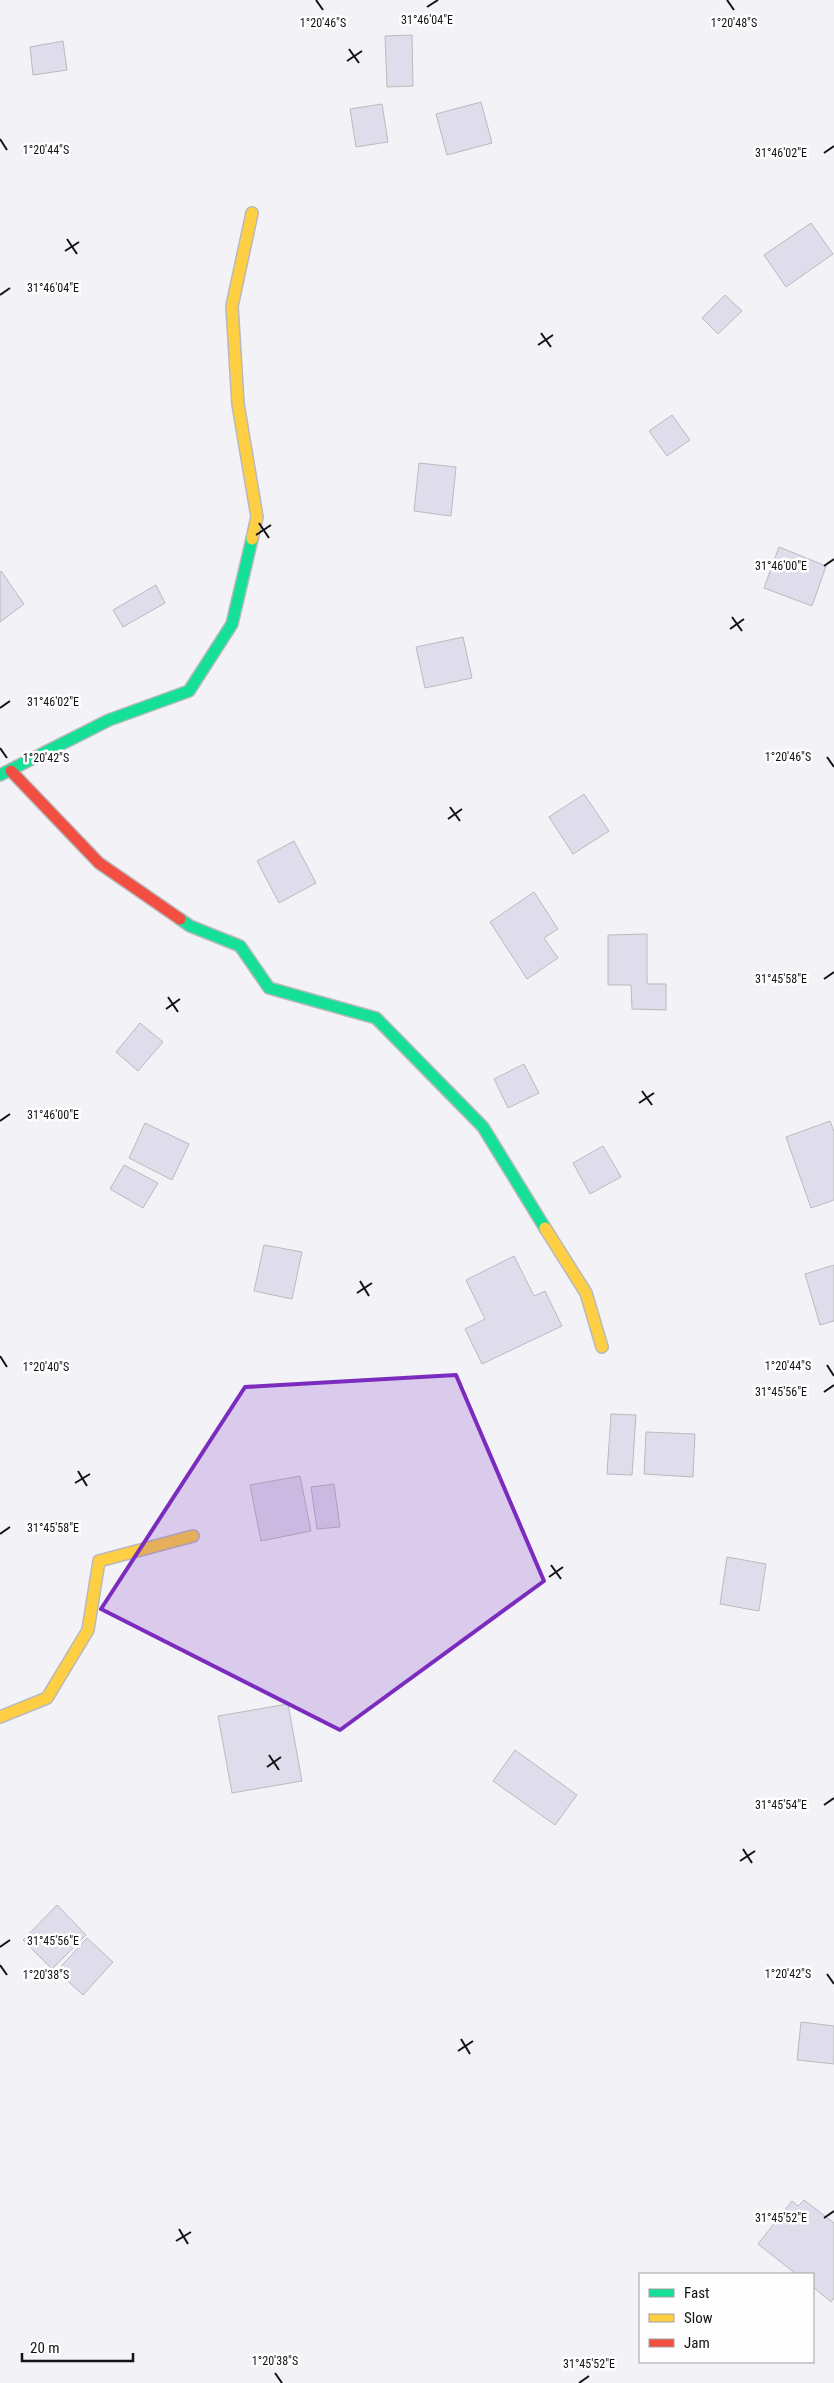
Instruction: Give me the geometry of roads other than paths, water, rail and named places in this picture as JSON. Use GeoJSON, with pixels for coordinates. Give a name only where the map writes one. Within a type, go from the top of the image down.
{"type":"FeatureCollection","features":[{"type":"Feature","properties":{"kind":"street"},"geometry":{"type":"LineString","coordinates":[[252,213],[232,306],[238,404],[257,517],[232,624],[189,691],[109,720],[6,773],[99,863],[190,926],[240,946],[268,988],[376,1018],[483,1127],[586,1293],[602,1347]]}},
{"type":"Feature","properties":{"kind":"street"},"geometry":{"type":"LineString","coordinates":[[0,1717],[47,1698],[88,1630],[99,1561],[193,1536]]}}]}
